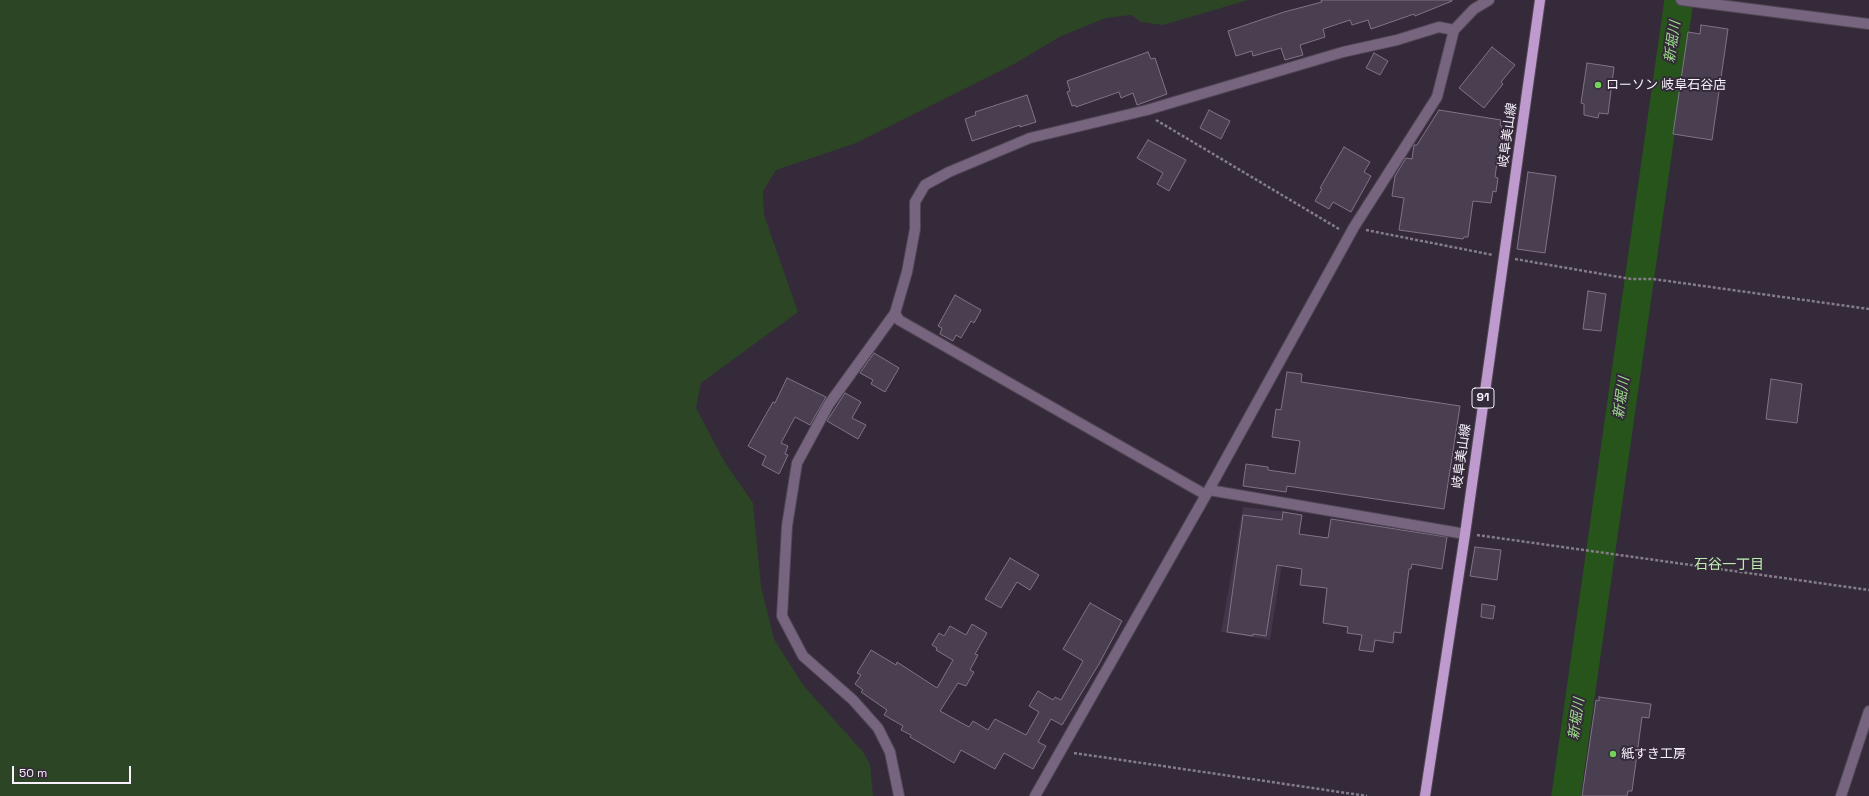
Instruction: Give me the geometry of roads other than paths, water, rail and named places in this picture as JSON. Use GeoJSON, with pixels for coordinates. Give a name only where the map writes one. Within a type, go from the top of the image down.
{"type":"FeatureCollection","features":[{"type":"Feature","properties":{"kind":"main road","name":"岐阜美山線"},"geometry":{"type":"LineString","coordinates":[[1425,796],[1540,0]]}},
{"type":"Feature","properties":{"kind":"street"},"geometry":{"type":"LineString","coordinates":[[1035,796],[1208,493],[1352,232],[1437,97],[1454,30],[1474,9],[1489,0]]}},
{"type":"Feature","properties":{"kind":"street"},"geometry":{"type":"LineString","coordinates":[[1681,0],[1869,24]]}},
{"type":"Feature","properties":{"kind":"street"},"geometry":{"type":"LineString","coordinates":[[899,796],[890,752],[878,728],[853,700],[803,656],[782,616],[787,526],[796,463],[829,404],[895,313],[908,272],[915,229],[915,202],[926,185],[949,172],[1030,138],[1147,110],[1343,52],[1397,40],[1439,27],[1454,30]]}},
{"type":"Feature","properties":{"kind":"street"},"geometry":{"type":"LineString","coordinates":[[895,313],[900,320],[1208,493],[1464,534]]}},
{"type":"Feature","properties":{"kind":"street"},"geometry":{"type":"LineString","coordinates":[[1841,796],[1869,711]]}},
{"type":"Feature","properties":{"kind":"waterway","name":"新堀川"},"geometry":{"type":"LineString","coordinates":[[1566,796],[1679,0]]}},
{"type":"Feature","properties":{"kind":"place","name":"ローソン 岐阜石谷店"},"geometry":{"type":"Point","coordinates":[1598,85]}},
{"type":"Feature","properties":{"kind":"place","name":"紙すき工房"},"geometry":{"type":"Point","coordinates":[1613,754]}},
{"type":"Feature","properties":{"kind":"district","name":"石谷一丁目"},"geometry":{"type":"Point","coordinates":[1729,565]}}]}
